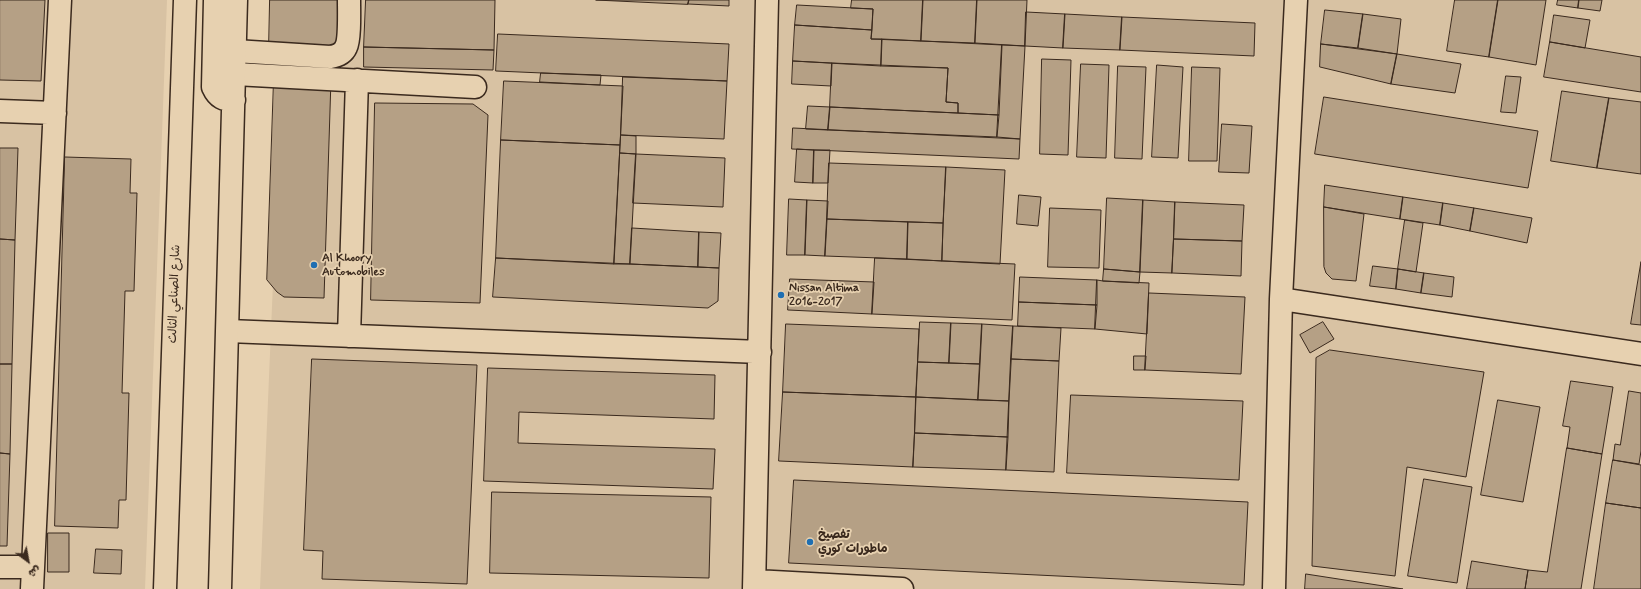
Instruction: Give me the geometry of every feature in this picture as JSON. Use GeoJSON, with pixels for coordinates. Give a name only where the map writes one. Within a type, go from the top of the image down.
{"type":"FeatureCollection","features":[{"type":"Feature","properties":{"kind":"street"},"geometry":{"type":"LineString","coordinates":[[32,589],[60,0]]}},
{"type":"Feature","properties":{"kind":"street","name":"شارع الصناعي الثالث"},"geometry":{"type":"LineString","coordinates":[[162,583],[185,0]]}},
{"type":"Feature","properties":{"kind":"street"},"geometry":{"type":"LineString","coordinates":[[215,0],[213,87],[224,100],[234,100]]}},
{"type":"Feature","properties":{"kind":"street"},"geometry":{"type":"LineString","coordinates":[[220,589],[236,0]]}},
{"type":"Feature","properties":{"kind":"street"},"geometry":{"type":"LineString","coordinates":[[235,51],[330,58],[336,56],[346,48],[349,0]]}},
{"type":"Feature","properties":{"kind":"street"},"geometry":{"type":"LineString","coordinates":[[767,0],[755,585],[902,589]]}},
{"type":"Feature","properties":{"kind":"street"},"geometry":{"type":"LineString","coordinates":[[1274,589],[1281,299],[1296,0]]}},
{"type":"Feature","properties":{"kind":"street"},"geometry":{"type":"LineString","coordinates":[[235,74],[475,87]]}},
{"type":"Feature","properties":{"kind":"street"},"geometry":{"type":"LineString","coordinates":[[349,336],[357,80]]}},
{"type":"Feature","properties":{"kind":"street"},"geometry":{"type":"LineString","coordinates":[[0,111],[55,113]]}},
{"type":"Feature","properties":{"kind":"street"},"geometry":{"type":"LineString","coordinates":[[1281,299],[1641,354]]}},
{"type":"Feature","properties":{"kind":"street"},"geometry":{"type":"LineString","coordinates":[[228,331],[760,352]]}},
{"type":"Feature","properties":{"kind":"street"},"geometry":{"type":"LineString","coordinates":[[0,566],[34,567]]}},
{"type":"Feature","properties":{"kind":"shaded area"},"geometry":{"type":"Polygon","coordinates":[[[0,0],[167,0],[145,589],[0,589],[0,0]]]}},
{"type":"Feature","properties":{"kind":"shaded area"},"geometry":{"type":"Polygon","coordinates":[[[285,0],[1641,0],[1641,589],[260,589],[285,0]]]}},
{"type":"Feature","properties":{"kind":"building"},"geometry":{"type":"Polygon","coordinates":[[[0,0],[45,0],[41,81],[0,80],[0,0]]]}},
{"type":"Feature","properties":{"kind":"building"},"geometry":{"type":"Polygon","coordinates":[[[270,0],[340,0],[338,48],[269,47],[270,0]]]}},
{"type":"Feature","properties":{"kind":"building"},"geometry":{"type":"Polygon","coordinates":[[[366,0],[495,0],[494,50],[364,47],[366,0]]]}},
{"type":"Feature","properties":{"kind":"building"},"geometry":{"type":"Polygon","coordinates":[[[596,0],[689,0],[688,4],[596,0]]]}},
{"type":"Feature","properties":{"kind":"building"},"geometry":{"type":"Polygon","coordinates":[[[689,0],[729,0],[729,6],[688,4],[689,0]]]}},
{"type":"Feature","properties":{"kind":"building"},"geometry":{"type":"Polygon","coordinates":[[[852,0],[923,0],[921,41],[871,39],[873,9],[851,8],[852,0]]]}},
{"type":"Feature","properties":{"kind":"building"},"geometry":{"type":"Polygon","coordinates":[[[923,0],[977,0],[975,43],[921,41],[923,0]]]}},
{"type":"Feature","properties":{"kind":"building"},"geometry":{"type":"Polygon","coordinates":[[[977,0],[1027,0],[1025,46],[975,43],[977,0]]]}},
{"type":"Feature","properties":{"kind":"building"},"geometry":{"type":"Polygon","coordinates":[[[1455,0],[1498,0],[1489,57],[1447,51],[1455,0]]]}},
{"type":"Feature","properties":{"kind":"building"},"geometry":{"type":"Polygon","coordinates":[[[1498,0],[1546,0],[1536,65],[1489,57],[1498,0]]]}},
{"type":"Feature","properties":{"kind":"building"},"geometry":{"type":"Polygon","coordinates":[[[1558,0],[1579,0],[1578,8],[1557,5],[1558,0]]]}},
{"type":"Feature","properties":{"kind":"building"},"geometry":{"type":"Polygon","coordinates":[[[1579,0],[1602,0],[1600,11],[1578,8],[1579,0]]]}},
{"type":"Feature","properties":{"kind":"building"},"geometry":{"type":"Polygon","coordinates":[[[797,5],[873,9],[872,30],[795,25],[797,5]]]}},
{"type":"Feature","properties":{"kind":"building"},"geometry":{"type":"Polygon","coordinates":[[[1325,10],[1363,14],[1358,48],[1321,44],[1325,10]]]}},
{"type":"Feature","properties":{"kind":"building"},"geometry":{"type":"Polygon","coordinates":[[[1026,12],[1065,14],[1063,48],[1025,46],[1026,12]]]}},
{"type":"Feature","properties":{"kind":"building"},"geometry":{"type":"Polygon","coordinates":[[[1065,14],[1122,17],[1120,50],[1063,48],[1065,14]]]}},
{"type":"Feature","properties":{"kind":"building"},"geometry":{"type":"Polygon","coordinates":[[[1363,14],[1401,19],[1397,54],[1358,48],[1363,14]]]}},
{"type":"Feature","properties":{"kind":"building"},"geometry":{"type":"Polygon","coordinates":[[[1554,15],[1590,20],[1585,48],[1550,42],[1554,15]]]}},
{"type":"Feature","properties":{"kind":"building"},"geometry":{"type":"Polygon","coordinates":[[[1122,17],[1255,23],[1254,56],[1120,50],[1122,17]]]}},
{"type":"Feature","properties":{"kind":"building"},"geometry":{"type":"Polygon","coordinates":[[[795,25],[872,30],[871,39],[882,39],[881,66],[793,61],[795,25]]]}},
{"type":"Feature","properties":{"kind":"building"},"geometry":{"type":"Polygon","coordinates":[[[498,34],[729,44],[727,81],[496,71],[498,34]]]}},
{"type":"Feature","properties":{"kind":"building"},"geometry":{"type":"Polygon","coordinates":[[[882,39],[1002,45],[999,115],[958,113],[958,103],[946,102],[948,68],[881,66],[882,39]]]}},
{"type":"Feature","properties":{"kind":"building"},"geometry":{"type":"Polygon","coordinates":[[[1550,42],[1641,57],[1641,92],[1544,77],[1550,42]]]}},
{"type":"Feature","properties":{"kind":"building"},"geometry":{"type":"Polygon","coordinates":[[[1321,44],[1397,54],[1391,84],[1320,67],[1321,44]]]}},
{"type":"Feature","properties":{"kind":"building"},"geometry":{"type":"Polygon","coordinates":[[[1002,45],[1025,46],[1020,139],[997,137],[1002,45]]]}},
{"type":"Feature","properties":{"kind":"building"},"geometry":{"type":"Polygon","coordinates":[[[364,47],[494,50],[493,70],[364,67],[364,47]]]}},
{"type":"Feature","properties":{"kind":"building"},"geometry":{"type":"Polygon","coordinates":[[[1397,54],[1461,64],[1455,93],[1391,84],[1397,54]]]}},
{"type":"Feature","properties":{"kind":"building"},"geometry":{"type":"Polygon","coordinates":[[[1042,59],[1071,60],[1068,155],[1040,154],[1042,59]]]}},
{"type":"Feature","properties":{"kind":"building"},"geometry":{"type":"Polygon","coordinates":[[[793,61],[832,63],[831,86],[792,84],[793,61]]]}},
{"type":"Feature","properties":{"kind":"building"},"geometry":{"type":"Polygon","coordinates":[[[832,63],[948,68],[946,102],[958,103],[958,113],[830,107],[832,63]]]}},
{"type":"Feature","properties":{"kind":"building"},"geometry":{"type":"Polygon","coordinates":[[[1081,64],[1109,65],[1106,158],[1077,157],[1081,64]]]}},
{"type":"Feature","properties":{"kind":"building"},"geometry":{"type":"Polygon","coordinates":[[[1157,65],[1183,67],[1178,158],[1152,157],[1157,65]]]}},
{"type":"Feature","properties":{"kind":"building"},"geometry":{"type":"Polygon","coordinates":[[[1118,66],[1146,67],[1142,159],[1115,158],[1118,66]]]}},
{"type":"Feature","properties":{"kind":"building"},"geometry":{"type":"Polygon","coordinates":[[[1192,67],[1220,68],[1217,161],[1189,161],[1192,67]]]}},
{"type":"Feature","properties":{"kind":"building"},"geometry":{"type":"Polygon","coordinates":[[[541,73],[601,75],[600,85],[540,82],[541,73]]]}},
{"type":"Feature","properties":{"kind":"building"},"geometry":{"type":"Polygon","coordinates":[[[1506,76],[1521,77],[1516,113],[1501,112],[1506,76]]]}},
{"type":"Feature","properties":{"kind":"building"},"geometry":{"type":"Polygon","coordinates":[[[623,77],[727,81],[724,139],[621,135],[623,77]]]}},
{"type":"Feature","properties":{"kind":"building"},"geometry":{"type":"Polygon","coordinates":[[[274,78],[331,79],[324,298],[284,297],[277,292],[267,280],[274,78]]]}},
{"type":"Feature","properties":{"kind":"building"},"geometry":{"type":"Polygon","coordinates":[[[504,81],[623,86],[620,145],[501,140],[504,81]]]}},
{"type":"Feature","properties":{"kind":"building"},"geometry":{"type":"Polygon","coordinates":[[[1562,91],[1609,98],[1597,168],[1551,161],[1562,91]]]}},
{"type":"Feature","properties":{"kind":"building"},"geometry":{"type":"Polygon","coordinates":[[[1324,97],[1538,131],[1528,188],[1315,154],[1324,97]]]}},
{"type":"Feature","properties":{"kind":"building"},"geometry":{"type":"Polygon","coordinates":[[[1609,98],[1641,102],[1641,174],[1597,168],[1609,98]]]}},
{"type":"Feature","properties":{"kind":"building"},"geometry":{"type":"Polygon","coordinates":[[[375,103],[473,104],[488,115],[480,303],[371,300],[375,103]]]}},
{"type":"Feature","properties":{"kind":"building"},"geometry":{"type":"Polygon","coordinates":[[[808,106],[830,107],[828,130],[806,129],[808,106]]]}},
{"type":"Feature","properties":{"kind":"building"},"geometry":{"type":"Polygon","coordinates":[[[830,107],[999,115],[997,137],[828,130],[830,107]]]}},
{"type":"Feature","properties":{"kind":"building"},"geometry":{"type":"Polygon","coordinates":[[[1222,124],[1252,126],[1249,173],[1219,172],[1222,124]]]}},
{"type":"Feature","properties":{"kind":"building"},"geometry":{"type":"Polygon","coordinates":[[[793,128],[1020,139],[1019,159],[792,149],[793,128]]]}},
{"type":"Feature","properties":{"kind":"building"},"geometry":{"type":"Polygon","coordinates":[[[621,135],[636,136],[636,154],[620,153],[621,135]]]}},
{"type":"Feature","properties":{"kind":"building"},"geometry":{"type":"Polygon","coordinates":[[[501,140],[620,145],[614,264],[496,258],[501,140]]]}},
{"type":"Feature","properties":{"kind":"building"},"geometry":{"type":"Polygon","coordinates":[[[0,148],[18,148],[15,240],[0,239],[0,148]]]}},
{"type":"Feature","properties":{"kind":"building"},"geometry":{"type":"Polygon","coordinates":[[[797,149],[814,150],[813,183],[795,182],[797,149]]]}},
{"type":"Feature","properties":{"kind":"building"},"geometry":{"type":"Polygon","coordinates":[[[814,150],[830,150],[828,183],[813,183],[814,150]]]}},
{"type":"Feature","properties":{"kind":"building"},"geometry":{"type":"Polygon","coordinates":[[[620,153],[636,154],[630,264],[614,264],[620,153]]]}},
{"type":"Feature","properties":{"kind":"building"},"geometry":{"type":"Polygon","coordinates":[[[636,154],[725,158],[723,207],[633,203],[636,154]]]}},
{"type":"Feature","properties":{"kind":"building"},"geometry":{"type":"Polygon","coordinates":[[[65,157],[131,159],[130,193],[137,193],[134,291],[125,291],[122,393],[129,393],[126,500],[119,500],[118,528],[55,526],[65,157]]]}},
{"type":"Feature","properties":{"kind":"building"},"geometry":{"type":"Polygon","coordinates":[[[829,163],[946,167],[943,223],[827,219],[829,163]]]}},
{"type":"Feature","properties":{"kind":"building"},"geometry":{"type":"Polygon","coordinates":[[[946,167],[1005,170],[1000,264],[942,261],[946,167]]]}},
{"type":"Feature","properties":{"kind":"building"},"geometry":{"type":"Polygon","coordinates":[[[1325,185],[1403,197],[1400,219],[1324,207],[1325,185]]]}},
{"type":"Feature","properties":{"kind":"building"},"geometry":{"type":"Polygon","coordinates":[[[1019,195],[1041,197],[1038,226],[1017,224],[1019,195]]]}},
{"type":"Feature","properties":{"kind":"building"},"geometry":{"type":"Polygon","coordinates":[[[1403,197],[1443,203],[1440,225],[1400,219],[1403,197]]]}},
{"type":"Feature","properties":{"kind":"building"},"geometry":{"type":"Polygon","coordinates":[[[1107,198],[1143,200],[1140,272],[1104,269],[1107,198]]]}},
{"type":"Feature","properties":{"kind":"building"},"geometry":{"type":"Polygon","coordinates":[[[789,199],[807,200],[805,255],[787,255],[789,199]]]}},
{"type":"Feature","properties":{"kind":"building"},"geometry":{"type":"Polygon","coordinates":[[[807,200],[828,201],[825,256],[805,255],[807,200]]]}},
{"type":"Feature","properties":{"kind":"building"},"geometry":{"type":"Polygon","coordinates":[[[1143,200],[1175,202],[1172,273],[1140,272],[1143,200]]]}},
{"type":"Feature","properties":{"kind":"building"},"geometry":{"type":"Polygon","coordinates":[[[1175,202],[1244,205],[1242,241],[1174,239],[1175,202]]]}},
{"type":"Feature","properties":{"kind":"building"},"geometry":{"type":"Polygon","coordinates":[[[1443,203],[1474,208],[1470,231],[1440,225],[1443,203]]]}},
{"type":"Feature","properties":{"kind":"building"},"geometry":{"type":"Polygon","coordinates":[[[1324,207],[1364,214],[1356,281],[1332,279],[1326,273],[1324,267],[1324,207]]]}},
{"type":"Feature","properties":{"kind":"building"},"geometry":{"type":"Polygon","coordinates":[[[1050,208],[1101,210],[1099,268],[1048,267],[1050,208]]]}},
{"type":"Feature","properties":{"kind":"building"},"geometry":{"type":"Polygon","coordinates":[[[1474,208],[1532,218],[1527,243],[1470,231],[1474,208]]]}},
{"type":"Feature","properties":{"kind":"building"},"geometry":{"type":"Polygon","coordinates":[[[827,219],[908,222],[907,259],[825,256],[827,219]]]}},
{"type":"Feature","properties":{"kind":"building"},"geometry":{"type":"Polygon","coordinates":[[[1405,220],[1423,223],[1416,272],[1398,269],[1405,220]]]}},
{"type":"Feature","properties":{"kind":"building"},"geometry":{"type":"Polygon","coordinates":[[[908,222],[943,223],[942,261],[907,259],[908,222]]]}},
{"type":"Feature","properties":{"kind":"building"},"geometry":{"type":"Polygon","coordinates":[[[632,228],[699,232],[698,267],[630,264],[632,228]]]}},
{"type":"Feature","properties":{"kind":"building"},"geometry":{"type":"Polygon","coordinates":[[[699,232],[721,233],[719,268],[698,267],[699,232]]]}},
{"type":"Feature","properties":{"kind":"building"},"geometry":{"type":"Polygon","coordinates":[[[0,239],[15,240],[12,364],[0,364],[0,239]]]}},
{"type":"Feature","properties":{"kind":"building"},"geometry":{"type":"Polygon","coordinates":[[[1174,239],[1242,241],[1241,276],[1172,273],[1174,239]]]}},
{"type":"Feature","properties":{"kind":"building"},"geometry":{"type":"Polygon","coordinates":[[[496,258],[719,268],[718,301],[708,308],[493,297],[496,258]]]}},
{"type":"Feature","properties":{"kind":"building"},"geometry":{"type":"Polygon","coordinates":[[[875,258],[1015,264],[1012,320],[872,314],[875,258]]]}},
{"type":"Feature","properties":{"kind":"building"},"geometry":{"type":"Polygon","coordinates":[[[1641,262],[1641,325],[1631,324],[1641,262]]]}},
{"type":"Feature","properties":{"kind":"building"},"geometry":{"type":"Polygon","coordinates":[[[1373,266],[1398,269],[1396,289],[1370,286],[1373,266]]]}},
{"type":"Feature","properties":{"kind":"building"},"geometry":{"type":"Polygon","coordinates":[[[1104,269],[1140,272],[1139,283],[1103,281],[1104,269]]]}},
{"type":"Feature","properties":{"kind":"building"},"geometry":{"type":"Polygon","coordinates":[[[1398,269],[1424,273],[1421,293],[1396,289],[1398,269]]]}},
{"type":"Feature","properties":{"kind":"building"},"geometry":{"type":"Polygon","coordinates":[[[1424,273],[1454,277],[1452,297],[1421,293],[1424,273]]]}},
{"type":"Feature","properties":{"kind":"building"},"geometry":{"type":"Polygon","coordinates":[[[1020,277],[1097,280],[1097,305],[1019,302],[1020,277]]]}},
{"type":"Feature","properties":{"kind":"building"},"geometry":{"type":"Polygon","coordinates":[[[790,279],[874,282],[872,314],[788,310],[790,279]]]}},
{"type":"Feature","properties":{"kind":"building"},"geometry":{"type":"Polygon","coordinates":[[[1097,280],[1149,283],[1147,334],[1095,329],[1097,280]]]}},
{"type":"Feature","properties":{"kind":"building"},"geometry":{"type":"Polygon","coordinates":[[[1149,293],[1245,297],[1241,374],[1145,370],[1149,293]]]}},
{"type":"Feature","properties":{"kind":"building"},"geometry":{"type":"Polygon","coordinates":[[[1019,302],[1097,305],[1095,329],[1018,326],[1019,302]]]}},
{"type":"Feature","properties":{"kind":"building"},"geometry":{"type":"Polygon","coordinates":[[[920,322],[951,323],[949,363],[918,362],[920,322]]]}},
{"type":"Feature","properties":{"kind":"building"},"geometry":{"type":"Polygon","coordinates":[[[1323,322],[1334,339],[1310,353],[1300,335],[1323,322]]]}},
{"type":"Feature","properties":{"kind":"building"},"geometry":{"type":"Polygon","coordinates":[[[951,323],[982,324],[980,364],[949,363],[951,323]]]}},
{"type":"Feature","properties":{"kind":"building"},"geometry":{"type":"Polygon","coordinates":[[[786,324],[919,329],[916,397],[783,392],[786,324]]]}},
{"type":"Feature","properties":{"kind":"building"},"geometry":{"type":"Polygon","coordinates":[[[982,324],[1013,326],[1009,401],[978,400],[982,324]]]}},
{"type":"Feature","properties":{"kind":"building"},"geometry":{"type":"Polygon","coordinates":[[[1013,326],[1061,328],[1059,361],[1011,359],[1013,326]]]}},
{"type":"Feature","properties":{"kind":"building"},"geometry":{"type":"Polygon","coordinates":[[[1330,350],[1484,372],[1466,477],[1407,467],[1395,576],[1312,566],[1316,358],[1330,350]]]}},
{"type":"Feature","properties":{"kind":"building"},"geometry":{"type":"Polygon","coordinates":[[[1134,356],[1146,356],[1145,370],[1134,370],[1134,356]]]}},
{"type":"Feature","properties":{"kind":"building"},"geometry":{"type":"Polygon","coordinates":[[[312,359],[477,365],[467,584],[322,579],[323,551],[304,550],[312,359]]]}},
{"type":"Feature","properties":{"kind":"building"},"geometry":{"type":"Polygon","coordinates":[[[1011,359],[1059,361],[1054,472],[1006,470],[1011,359]]]}},
{"type":"Feature","properties":{"kind":"building"},"geometry":{"type":"Polygon","coordinates":[[[918,362],[980,364],[978,400],[916,397],[918,362]]]}},
{"type":"Feature","properties":{"kind":"building"},"geometry":{"type":"Polygon","coordinates":[[[0,364],[12,364],[10,454],[0,453],[0,364]]]}},
{"type":"Feature","properties":{"kind":"building"},"geometry":{"type":"Polygon","coordinates":[[[488,368],[715,375],[714,419],[519,412],[518,443],[715,449],[713,489],[484,481],[488,368]]]}},
{"type":"Feature","properties":{"kind":"building"},"geometry":{"type":"Polygon","coordinates":[[[1571,381],[1613,387],[1602,454],[1567,448],[1570,427],[1563,426],[1571,381]]]}},
{"type":"Feature","properties":{"kind":"building"},"geometry":{"type":"Polygon","coordinates":[[[1629,391],[1641,393],[1641,451],[1639,464],[1613,460],[1615,444],[1620,445],[1629,391]]]}},
{"type":"Feature","properties":{"kind":"building"},"geometry":{"type":"Polygon","coordinates":[[[783,392],[916,397],[913,467],[779,461],[783,392]]]}},
{"type":"Feature","properties":{"kind":"building"},"geometry":{"type":"Polygon","coordinates":[[[1071,395],[1243,401],[1239,480],[1067,473],[1071,395]]]}},
{"type":"Feature","properties":{"kind":"building"},"geometry":{"type":"Polygon","coordinates":[[[916,397],[1009,401],[1008,437],[915,433],[916,397]]]}},
{"type":"Feature","properties":{"kind":"building"},"geometry":{"type":"Polygon","coordinates":[[[1498,400],[1540,407],[1523,502],[1481,495],[1498,400]]]}},
{"type":"Feature","properties":{"kind":"building"},"geometry":{"type":"Polygon","coordinates":[[[915,433],[1008,437],[1006,470],[913,467],[915,433]]]}},
{"type":"Feature","properties":{"kind":"building"},"geometry":{"type":"Polygon","coordinates":[[[1567,448],[1602,454],[1581,589],[1525,589],[1528,570],[1547,572],[1567,448]]]}},
{"type":"Feature","properties":{"kind":"building"},"geometry":{"type":"Polygon","coordinates":[[[0,453],[10,454],[7,546],[0,546],[0,453]]]}},
{"type":"Feature","properties":{"kind":"building"},"geometry":{"type":"Polygon","coordinates":[[[1613,460],[1641,465],[1641,508],[1606,503],[1613,460]]]}},
{"type":"Feature","properties":{"kind":"building"},"geometry":{"type":"Polygon","coordinates":[[[1424,479],[1472,487],[1457,583],[1408,576],[1424,479]]]}},
{"type":"Feature","properties":{"kind":"building"},"geometry":{"type":"Polygon","coordinates":[[[794,480],[1248,502],[1244,585],[789,563],[794,480]]]}},
{"type":"Feature","properties":{"kind":"building"},"geometry":{"type":"Polygon","coordinates":[[[492,492],[711,497],[709,578],[490,573],[492,492]]]}},
{"type":"Feature","properties":{"kind":"building"},"geometry":{"type":"Polygon","coordinates":[[[1606,503],[1641,508],[1641,589],[1594,589],[1606,503]]]}},
{"type":"Feature","properties":{"kind":"building"},"geometry":{"type":"Polygon","coordinates":[[[48,533],[69,533],[69,572],[48,572],[48,533]]]}},
{"type":"Feature","properties":{"kind":"building"},"geometry":{"type":"Polygon","coordinates":[[[96,549],[122,550],[121,574],[94,573],[96,549]]]}},
{"type":"Feature","properties":{"kind":"building"},"geometry":{"type":"Polygon","coordinates":[[[1472,561],[1528,570],[1525,589],[1467,589],[1472,561]]]}},
{"type":"Feature","properties":{"kind":"building"},"geometry":{"type":"Polygon","coordinates":[[[1306,574],[1403,589],[1305,589],[1306,574]]]}},
{"type":"Feature","properties":{"kind":"place","name":"Al Khoory Automobiles"},"geometry":{"type":"Point","coordinates":[314,265]}},
{"type":"Feature","properties":{"kind":"place","name":"Nissan Altima 2016-2017"},"geometry":{"type":"Point","coordinates":[781,295]}},
{"type":"Feature","properties":{"kind":"place","name":"تفصيخ ماطورات كوري"},"geometry":{"type":"Point","coordinates":[810,542]}}]}
